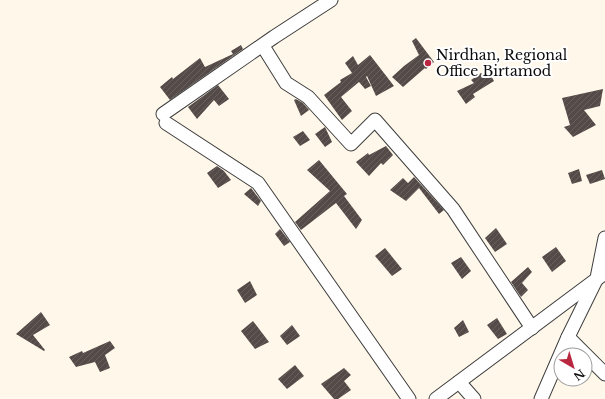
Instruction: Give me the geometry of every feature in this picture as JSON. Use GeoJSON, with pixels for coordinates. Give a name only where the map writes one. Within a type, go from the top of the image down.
{"type":"FeatureCollection","features":[{"type":"Feature","properties":{"kind":"street"},"geometry":{"type":"LineString","coordinates":[[331,0],[274,37],[164,118],[258,183],[409,399]]}},
{"type":"Feature","properties":{"kind":"street"},"geometry":{"type":"LineString","coordinates":[[266,51],[286,83],[308,97],[351,144],[374,120],[453,209],[532,328]]}},
{"type":"Feature","properties":{"kind":"street"},"geometry":{"type":"LineString","coordinates":[[541,399],[568,337],[602,279],[605,238]]}},
{"type":"Feature","properties":{"kind":"street"},"geometry":{"type":"LineString","coordinates":[[436,399],[532,328],[602,279]]}},
{"type":"Feature","properties":{"kind":"street"},"geometry":{"type":"LineString","coordinates":[[568,337],[605,374]]}},
{"type":"Feature","properties":{"kind":"street"},"geometry":{"type":"LineString","coordinates":[[459,382],[474,399]]}},
{"type":"Feature","properties":{"kind":"building"},"geometry":{"type":"Polygon","coordinates":[[[416,38],[434,62],[403,87],[392,77],[419,55],[412,41],[416,38]]]}},
{"type":"Feature","properties":{"kind":"building"},"geometry":{"type":"Polygon","coordinates":[[[241,45],[243,49],[170,100],[160,87],[200,58],[205,67],[233,54],[231,51],[241,45]]]}},
{"type":"Feature","properties":{"kind":"building"},"geometry":{"type":"Polygon","coordinates":[[[370,55],[394,86],[376,96],[367,76],[366,77],[371,86],[365,89],[359,82],[341,97],[352,111],[342,120],[324,95],[341,82],[340,80],[352,73],[345,63],[353,56],[358,65],[370,55]]]}},
{"type":"Feature","properties":{"kind":"building"},"geometry":{"type":"Polygon","coordinates":[[[481,73],[486,78],[491,76],[494,81],[473,94],[475,97],[466,104],[457,91],[474,83],[471,80],[481,73]]]}},
{"type":"Feature","properties":{"kind":"building"},"geometry":{"type":"Polygon","coordinates":[[[218,85],[229,99],[219,106],[214,100],[197,119],[188,107],[218,85]]]}},
{"type":"Feature","properties":{"kind":"building"},"geometry":{"type":"Polygon","coordinates":[[[603,89],[600,106],[584,110],[596,125],[573,137],[564,127],[570,125],[562,98],[603,89]]]}},
{"type":"Feature","properties":{"kind":"building"},"geometry":{"type":"Polygon","coordinates":[[[296,99],[303,103],[309,110],[301,116],[294,100],[296,99]]]}},
{"type":"Feature","properties":{"kind":"building"},"geometry":{"type":"Polygon","coordinates":[[[325,127],[332,142],[325,147],[315,134],[325,127]]]}},
{"type":"Feature","properties":{"kind":"building"},"geometry":{"type":"Polygon","coordinates":[[[303,131],[310,140],[300,146],[293,137],[303,131]]]}},
{"type":"Feature","properties":{"kind":"building"},"geometry":{"type":"Polygon","coordinates":[[[386,146],[393,155],[383,165],[381,163],[369,176],[356,162],[368,153],[369,155],[386,146]]]}},
{"type":"Feature","properties":{"kind":"building"},"geometry":{"type":"Polygon","coordinates":[[[319,160],[347,194],[344,196],[362,220],[356,229],[336,203],[301,230],[295,222],[330,191],[307,170],[319,160]]]}},
{"type":"Feature","properties":{"kind":"building"},"geometry":{"type":"Polygon","coordinates":[[[217,166],[224,171],[231,180],[218,188],[207,173],[217,166]]]}},
{"type":"Feature","properties":{"kind":"building"},"geometry":{"type":"Polygon","coordinates":[[[579,169],[582,181],[572,184],[568,173],[579,169]]]}},
{"type":"Feature","properties":{"kind":"building"},"geometry":{"type":"Polygon","coordinates":[[[602,170],[605,179],[590,184],[586,175],[602,170]]]}},
{"type":"Feature","properties":{"kind":"building"},"geometry":{"type":"Polygon","coordinates":[[[414,177],[444,210],[439,214],[419,188],[406,201],[390,190],[403,178],[408,183],[414,177]]]}},
{"type":"Feature","properties":{"kind":"building"},"geometry":{"type":"Polygon","coordinates":[[[251,188],[261,201],[258,206],[244,194],[251,188]]]}},
{"type":"Feature","properties":{"kind":"building"},"geometry":{"type":"Polygon","coordinates":[[[496,228],[507,244],[495,252],[485,238],[496,228]]]}},
{"type":"Feature","properties":{"kind":"building"},"geometry":{"type":"Polygon","coordinates":[[[280,229],[290,242],[284,246],[275,234],[280,229]]]}},
{"type":"Feature","properties":{"kind":"building"},"geometry":{"type":"Polygon","coordinates":[[[556,247],[566,261],[552,272],[542,257],[556,247]]]}},
{"type":"Feature","properties":{"kind":"building"},"geometry":{"type":"Polygon","coordinates":[[[385,248],[402,269],[392,276],[375,256],[385,248]]]}},
{"type":"Feature","properties":{"kind":"building"},"geometry":{"type":"Polygon","coordinates":[[[461,257],[471,271],[462,279],[451,263],[461,257]]]}},
{"type":"Feature","properties":{"kind":"building"},"geometry":{"type":"Polygon","coordinates":[[[528,267],[532,272],[522,283],[528,290],[521,297],[511,282],[528,267]]]}},
{"type":"Feature","properties":{"kind":"building"},"geometry":{"type":"Polygon","coordinates":[[[250,281],[257,295],[245,303],[237,290],[250,281]]]}},
{"type":"Feature","properties":{"kind":"building"},"geometry":{"type":"Polygon","coordinates":[[[41,312],[50,325],[33,335],[45,350],[44,351],[16,334],[41,312]]]}},
{"type":"Feature","properties":{"kind":"building"},"geometry":{"type":"Polygon","coordinates":[[[497,318],[507,334],[498,339],[487,325],[497,318]]]}},
{"type":"Feature","properties":{"kind":"building"},"geometry":{"type":"Polygon","coordinates":[[[463,320],[469,332],[459,337],[454,328],[463,320]]]}},
{"type":"Feature","properties":{"kind":"building"},"geometry":{"type":"Polygon","coordinates":[[[253,321],[269,342],[255,349],[241,331],[253,321]]]}},
{"type":"Feature","properties":{"kind":"building"},"geometry":{"type":"Polygon","coordinates":[[[292,325],[300,336],[287,345],[280,336],[292,325]]]}},
{"type":"Feature","properties":{"kind":"building"},"geometry":{"type":"Polygon","coordinates":[[[110,341],[115,348],[105,355],[110,368],[100,372],[95,362],[76,367],[69,357],[82,351],[83,353],[110,341]]]}},
{"type":"Feature","properties":{"kind":"building"},"geometry":{"type":"Polygon","coordinates":[[[295,365],[304,376],[287,389],[278,379],[295,365]]]}},
{"type":"Feature","properties":{"kind":"building"},"geometry":{"type":"Polygon","coordinates":[[[344,368],[351,375],[344,381],[351,390],[338,399],[334,399],[321,384],[344,368]]]}},
{"type":"Feature","properties":{"kind":"place","name":"Nirdhan, Regional Office Birtamod"},"geometry":{"type":"Point","coordinates":[428,63]}}]}
